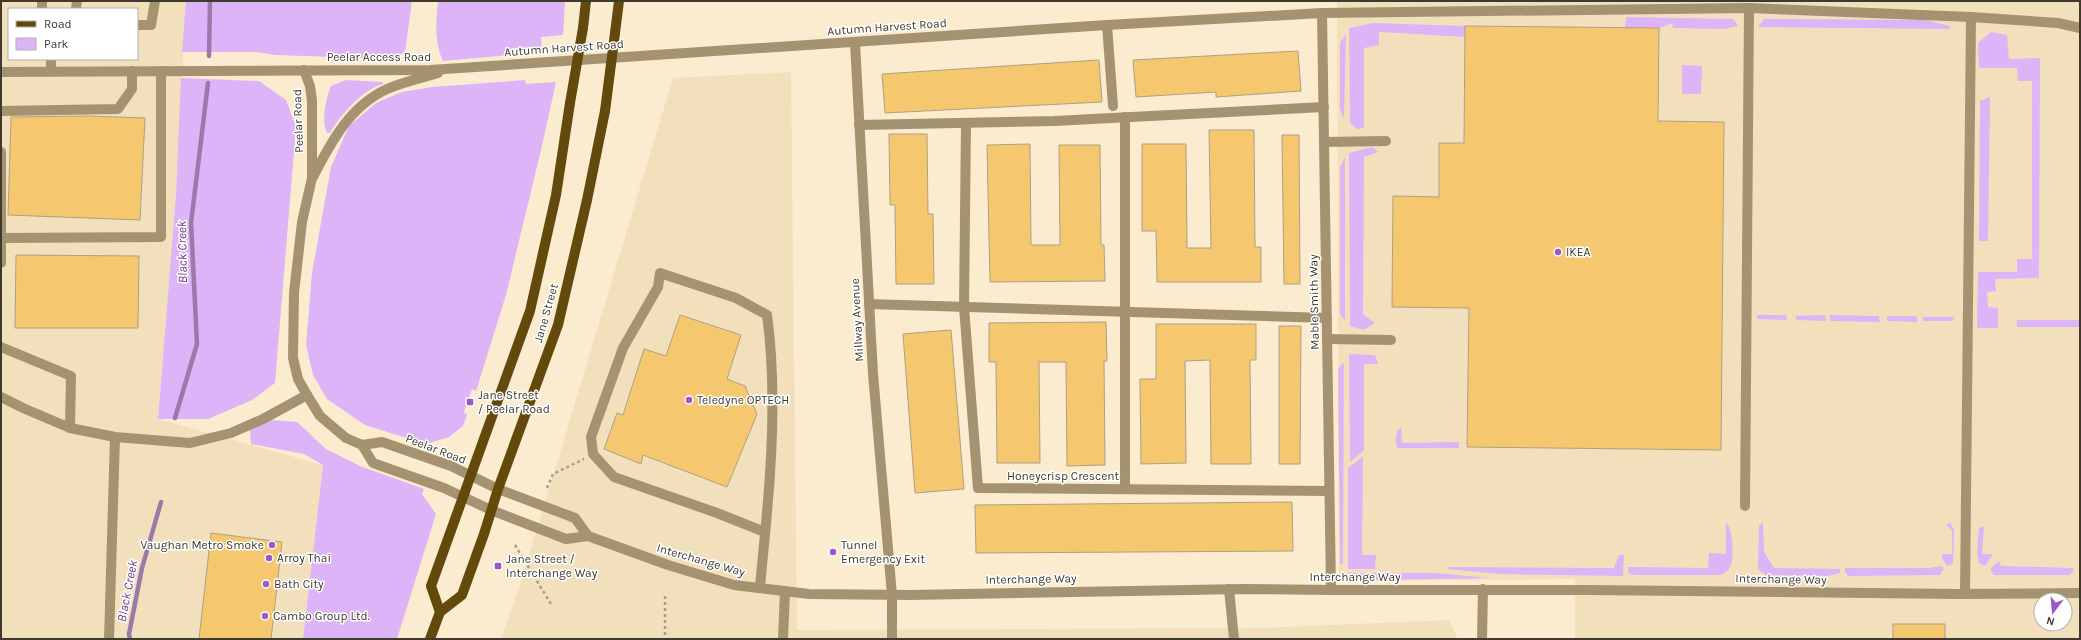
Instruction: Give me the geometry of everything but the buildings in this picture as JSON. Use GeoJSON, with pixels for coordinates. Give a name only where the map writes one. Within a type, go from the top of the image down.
{"type":"FeatureCollection","features":[{"type":"Feature","properties":{"kind":"main road","name":"Jane Street"},"geometry":{"type":"LineString","coordinates":[[586,1],[584,28],[570,104],[556,195],[530,311],[432,586],[440,612],[462,595],[498,489],[558,325],[587,200],[605,111],[619,1]]}},
{"type":"Feature","properties":{"kind":"main road"},"geometry":{"type":"LineString","coordinates":[[430,639],[440,612]]}},
{"type":"Feature","properties":{"kind":"street"},"geometry":{"type":"LineString","coordinates":[[138,25],[151,25],[155,1]]}},
{"type":"Feature","properties":{"kind":"street"},"geometry":{"type":"LineString","coordinates":[[1745,506],[1749,8]]}},
{"type":"Feature","properties":{"kind":"street","name":"Autumn Harvest Road"},"geometry":{"type":"LineString","coordinates":[[454,68],[854,43],[1107,25],[1322,13],[1749,8],[1972,17],[2058,23],[2080,28]]}},
{"type":"Feature","properties":{"kind":"street","name":"Mable Smith Way"},"geometry":{"type":"LineString","coordinates":[[1322,13],[1331,590]]}},
{"type":"Feature","properties":{"kind":"street"},"geometry":{"type":"LineString","coordinates":[[1965,594],[1972,17]]}},
{"type":"Feature","properties":{"kind":"street"},"geometry":{"type":"LineString","coordinates":[[1107,25],[1113,106]]}},
{"type":"Feature","properties":{"kind":"street","name":"Millway Avenue"},"geometry":{"type":"LineString","coordinates":[[854,43],[873,374],[892,594],[892,639]]}},
{"type":"Feature","properties":{"kind":"street"},"geometry":{"type":"LineString","coordinates":[[51,60],[51,72]]}},
{"type":"Feature","properties":{"kind":"street"},"geometry":{"type":"LineString","coordinates":[[312,178],[346,121],[364,105],[387,89],[454,68]]}},
{"type":"Feature","properties":{"kind":"street","name":"Peelar Access Road"},"geometry":{"type":"LineString","coordinates":[[304,70],[430,70],[454,68]]}},
{"type":"Feature","properties":{"kind":"street"},"geometry":{"type":"LineString","coordinates":[[2,238],[161,237],[160,70]]}},
{"type":"Feature","properties":{"kind":"street"},"geometry":{"type":"LineString","coordinates":[[1,72],[304,70]]}},
{"type":"Feature","properties":{"kind":"street","name":"Peelar Road"},"geometry":{"type":"LineString","coordinates":[[304,70],[310,86],[312,101],[312,178],[302,222],[294,293],[292,358],[298,379],[320,416],[346,438],[362,445],[382,442],[451,466],[498,489]]}},
{"type":"Feature","properties":{"kind":"street"},"geometry":{"type":"LineString","coordinates":[[1,111],[118,109],[132,89],[132,71]]}},
{"type":"Feature","properties":{"kind":"street"},"geometry":{"type":"LineString","coordinates":[[859,125],[966,123],[1125,117],[1324,107]]}},
{"type":"Feature","properties":{"kind":"street"},"geometry":{"type":"LineString","coordinates":[[1125,117],[1125,489]]}},
{"type":"Feature","properties":{"kind":"street"},"geometry":{"type":"LineString","coordinates":[[964,307],[966,123]]}},
{"type":"Feature","properties":{"kind":"street"},"geometry":{"type":"LineString","coordinates":[[1324,142],[1386,141]]}},
{"type":"Feature","properties":{"kind":"street"},"geometry":{"type":"LineString","coordinates":[[1,152],[1,263]]}},
{"type":"Feature","properties":{"kind":"street"},"geometry":{"type":"LineString","coordinates":[[760,588],[765,532],[770,475],[772,355],[767,315],[736,298],[660,273],[658,287],[620,355],[591,437],[593,454],[614,477],[717,513],[765,532]]}},
{"type":"Feature","properties":{"kind":"street"},"geometry":{"type":"LineString","coordinates":[[869,304],[1327,318]]}},
{"type":"Feature","properties":{"kind":"street","name":"Honeycrisp Crescent"},"geometry":{"type":"LineString","coordinates":[[964,307],[978,488],[1329,491]]}},
{"type":"Feature","properties":{"kind":"street"},"geometry":{"type":"LineString","coordinates":[[1327,339],[1391,340]]}},
{"type":"Feature","properties":{"kind":"street"},"geometry":{"type":"LineString","coordinates":[[1,347],[71,376],[70,428]]}},
{"type":"Feature","properties":{"kind":"street"},"geometry":{"type":"LineString","coordinates":[[1,397],[70,428],[115,437],[190,443],[231,433],[263,419],[307,396]]}},
{"type":"Feature","properties":{"kind":"street"},"geometry":{"type":"LineString","coordinates":[[109,639],[115,437]]}},
{"type":"Feature","properties":{"kind":"street"},"geometry":{"type":"LineString","coordinates":[[362,445],[373,463],[444,488],[463,497]]}},
{"type":"Feature","properties":{"kind":"street"},"geometry":{"type":"LineString","coordinates":[[498,489],[575,518],[588,536]]}},
{"type":"Feature","properties":{"kind":"street","name":"Interchange Way"},"geometry":{"type":"LineString","coordinates":[[463,497],[491,510],[566,539],[588,536],[668,565],[734,585],[809,594],[1229,589],[1482,589],[1965,594],[2080,593]]}},
{"type":"Feature","properties":{"kind":"street"},"geometry":{"type":"LineString","coordinates":[[1229,589],[1234,639]]}},
{"type":"Feature","properties":{"kind":"street"},"geometry":{"type":"LineString","coordinates":[[1482,589],[1482,639]]}},
{"type":"Feature","properties":{"kind":"street"},"geometry":{"type":"LineString","coordinates":[[783,639],[786,591]]}},
{"type":"Feature","properties":{"kind":"path"},"geometry":{"type":"LineString","coordinates":[[546,488],[553,474],[593,454]]}},
{"type":"Feature","properties":{"kind":"path"},"geometry":{"type":"LineString","coordinates":[[515,545],[551,604]]}},
{"type":"Feature","properties":{"kind":"path"},"geometry":{"type":"LineString","coordinates":[[665,596],[665,639]]}},
{"type":"Feature","properties":{"kind":"shaded area"},"geometry":{"type":"Polygon","coordinates":[[[1,1],[186,1],[176,194],[158,419],[323,465],[303,639],[1,639],[1,1]]]}},
{"type":"Feature","properties":{"kind":"shaded area"},"geometry":{"type":"Polygon","coordinates":[[[1337,1],[2080,1],[2080,639],[1575,639],[1575,579],[1339,581],[1337,1]]]}},
{"type":"Feature","properties":{"kind":"shaded area"},"geometry":{"type":"Polygon","coordinates":[[[791,72],[797,630],[1261,628],[1449,620],[1458,639],[501,639],[521,582],[673,78],[791,72]]]}},
{"type":"Feature","properties":{"kind":"green space"},"geometry":{"type":"Polygon","coordinates":[[[186,1],[412,1],[405,52],[393,59],[275,55],[257,52],[182,52],[186,1]]]}},
{"type":"Feature","properties":{"kind":"green space"},"geometry":{"type":"Polygon","coordinates":[[[438,1],[565,1],[563,35],[541,37],[542,52],[443,61],[437,39],[436,24],[438,1]]]}},
{"type":"Feature","properties":{"kind":"green space"},"geometry":{"type":"Polygon","coordinates":[[[1626,17],[1733,19],[1738,26],[1724,29],[1672,28],[1673,23],[1659,28],[1625,28],[1626,17]]]}},
{"type":"Feature","properties":{"kind":"green space"},"geometry":{"type":"Polygon","coordinates":[[[1764,19],[1925,20],[1950,26],[1950,29],[1758,27],[1764,19]]]}},
{"type":"Feature","properties":{"kind":"green space"},"geometry":{"type":"Polygon","coordinates":[[[1373,23],[1465,26],[1465,37],[1379,32],[1379,45],[1364,48],[1364,128],[1357,129],[1350,123],[1349,28],[1373,23]]]}},
{"type":"Feature","properties":{"kind":"green space"},"geometry":{"type":"Polygon","coordinates":[[[1991,32],[2007,35],[2009,59],[2040,58],[2039,278],[1995,279],[1996,291],[1987,292],[1988,307],[1998,308],[1998,328],[1977,328],[1978,272],[2017,272],[2017,259],[2032,259],[2032,81],[2018,81],[2017,68],[1979,68],[1978,43],[1991,32]]]}},
{"type":"Feature","properties":{"kind":"green space"},"geometry":{"type":"Polygon","coordinates":[[[1346,34],[1344,119],[1340,109],[1340,43],[1346,34]]]}},
{"type":"Feature","properties":{"kind":"green space"},"geometry":{"type":"Polygon","coordinates":[[[1682,65],[1702,66],[1701,94],[1682,94],[1682,65]]]}},
{"type":"Feature","properties":{"kind":"green space"},"geometry":{"type":"Polygon","coordinates":[[[181,78],[259,81],[286,100],[296,127],[275,383],[252,400],[208,419],[158,419],[176,194],[181,78]]]}},
{"type":"Feature","properties":{"kind":"green space"},"geometry":{"type":"Polygon","coordinates":[[[346,80],[383,82],[383,84],[375,87],[360,97],[340,118],[330,133],[327,133],[324,116],[329,91],[331,86],[346,80]]]}},
{"type":"Feature","properties":{"kind":"green space"},"geometry":{"type":"Polygon","coordinates":[[[525,80],[526,84],[556,82],[506,295],[476,391],[472,389],[464,412],[467,415],[463,426],[449,437],[426,444],[365,425],[327,399],[313,375],[306,345],[312,273],[331,167],[349,126],[376,103],[402,92],[432,87],[525,80]]]}},
{"type":"Feature","properties":{"kind":"green space"},"geometry":{"type":"Polygon","coordinates":[[[1990,97],[1988,241],[1979,241],[1980,101],[1990,97]]]}},
{"type":"Feature","properties":{"kind":"green space"},"geometry":{"type":"Polygon","coordinates":[[[1372,147],[1378,152],[1364,157],[1363,314],[1375,323],[1363,330],[1350,326],[1349,153],[1372,147]]]}},
{"type":"Feature","properties":{"kind":"green space"},"geometry":{"type":"Polygon","coordinates":[[[1345,157],[1345,321],[1340,314],[1340,167],[1345,157]]]}},
{"type":"Feature","properties":{"kind":"green space"},"geometry":{"type":"Polygon","coordinates":[[[1757,315],[1786,315],[1787,320],[1757,319],[1757,315]]]}},
{"type":"Feature","properties":{"kind":"green space"},"geometry":{"type":"Polygon","coordinates":[[[1825,315],[1826,321],[1797,320],[1795,316],[1825,315]]]}},
{"type":"Feature","properties":{"kind":"green space"},"geometry":{"type":"Polygon","coordinates":[[[1829,315],[1879,316],[1880,322],[1831,321],[1829,315]]]}},
{"type":"Feature","properties":{"kind":"green space"},"geometry":{"type":"Polygon","coordinates":[[[1887,316],[1917,316],[1917,322],[1887,321],[1887,316]]]}},
{"type":"Feature","properties":{"kind":"green space"},"geometry":{"type":"Polygon","coordinates":[[[1923,317],[1954,317],[1953,321],[1923,321],[1923,317]]]}},
{"type":"Feature","properties":{"kind":"green space"},"geometry":{"type":"Polygon","coordinates":[[[2017,320],[2080,320],[2080,327],[2017,327],[2017,320]]]}},
{"type":"Feature","properties":{"kind":"green space"},"geometry":{"type":"Polygon","coordinates":[[[1349,354],[1375,355],[1378,364],[1364,364],[1364,450],[1350,462],[1349,354]]]}},
{"type":"Feature","properties":{"kind":"green space"},"geometry":{"type":"Polygon","coordinates":[[[1344,362],[1343,564],[1340,564],[1338,369],[1344,362]]]}},
{"type":"Feature","properties":{"kind":"green space"},"geometry":{"type":"Polygon","coordinates":[[[272,420],[297,422],[326,449],[360,466],[424,489],[422,494],[436,514],[397,639],[303,639],[323,465],[304,454],[251,444],[250,429],[272,420]]]}},
{"type":"Feature","properties":{"kind":"green space"},"geometry":{"type":"Polygon","coordinates":[[[1401,427],[1402,443],[1459,442],[1459,448],[1397,448],[1396,434],[1401,427]]]}},
{"type":"Feature","properties":{"kind":"green space"},"geometry":{"type":"Polygon","coordinates":[[[1363,456],[1362,555],[1376,555],[1375,569],[1348,569],[1348,468],[1363,456]]]}},
{"type":"Feature","properties":{"kind":"green space"},"geometry":{"type":"Polygon","coordinates":[[[1763,522],[1764,552],[1774,568],[1840,569],[1840,573],[1828,576],[1765,575],[1758,569],[1759,526],[1763,522]]]}},
{"type":"Feature","properties":{"kind":"green space"},"geometry":{"type":"Polygon","coordinates":[[[1726,523],[1730,530],[1732,542],[1732,561],[1728,570],[1720,575],[1636,575],[1628,572],[1628,567],[1708,568],[1709,553],[1726,554],[1726,523]]]}},
{"type":"Feature","properties":{"kind":"green space"},"geometry":{"type":"Polygon","coordinates":[[[1950,523],[1954,530],[1953,564],[1947,566],[1942,558],[1942,554],[1952,554],[1952,531],[1946,524],[1950,523]]]}},
{"type":"Feature","properties":{"kind":"green space"},"geometry":{"type":"Polygon","coordinates":[[[1984,526],[1982,554],[1993,554],[1985,566],[1979,563],[1977,553],[1979,528],[1984,526]]]}},
{"type":"Feature","properties":{"kind":"green space"},"geometry":{"type":"Polygon","coordinates":[[[1619,555],[1624,555],[1623,576],[1500,574],[1448,569],[1449,567],[1614,568],[1619,555]]]}},
{"type":"Feature","properties":{"kind":"green space"},"geometry":{"type":"Polygon","coordinates":[[[1999,561],[2001,566],[2073,568],[2073,572],[2069,575],[1994,575],[1990,569],[1999,561]]]}},
{"type":"Feature","properties":{"kind":"green space"},"geometry":{"type":"Polygon","coordinates":[[[1941,566],[1944,568],[1940,575],[1848,576],[1845,572],[1845,568],[1929,568],[1941,566]]]}},
{"type":"Feature","properties":{"kind":"green space"},"geometry":{"type":"Polygon","coordinates":[[[1347,573],[1433,573],[1491,578],[1372,580],[1354,578],[1347,573]]]}},
{"type":"Feature","properties":{"kind":"waterway","name":"Black Creek"},"geometry":{"type":"LineString","coordinates":[[209,56],[210,1]]}},
{"type":"Feature","properties":{"kind":"waterway","name":"Black Creek"},"geometry":{"type":"LineString","coordinates":[[175,418],[197,344],[191,223],[208,83]]}},
{"type":"Feature","properties":{"kind":"waterway","name":"Black Creek"},"geometry":{"type":"LineString","coordinates":[[130,639],[129,634],[142,568],[161,502]]}},
{"type":"Feature","properties":{"kind":"place","name":"IKEA"},"geometry":{"type":"Point","coordinates":[1558,252]}},
{"type":"Feature","properties":{"kind":"place","name":"Teledyne OPTECH"},"geometry":{"type":"Point","coordinates":[689,400]}},
{"type":"Feature","properties":{"kind":"place","name":"Jane Street / Peelar Road"},"geometry":{"type":"Point","coordinates":[470,402]}},
{"type":"Feature","properties":{"kind":"place","name":"Vaughan Metro Smoke"},"geometry":{"type":"Point","coordinates":[272,545]}},
{"type":"Feature","properties":{"kind":"place","name":"Tunnel Emergency Exit"},"geometry":{"type":"Point","coordinates":[833,552]}},
{"type":"Feature","properties":{"kind":"place","name":"Arroy Thai"},"geometry":{"type":"Point","coordinates":[269,558]}},
{"type":"Feature","properties":{"kind":"place","name":"Jane Street / Interchange Way"},"geometry":{"type":"Point","coordinates":[498,566]}},
{"type":"Feature","properties":{"kind":"place","name":"Bath City"},"geometry":{"type":"Point","coordinates":[266,584]}},
{"type":"Feature","properties":{"kind":"place","name":"Cambo Group Ltd."},"geometry":{"type":"Point","coordinates":[265,616]}}]}
